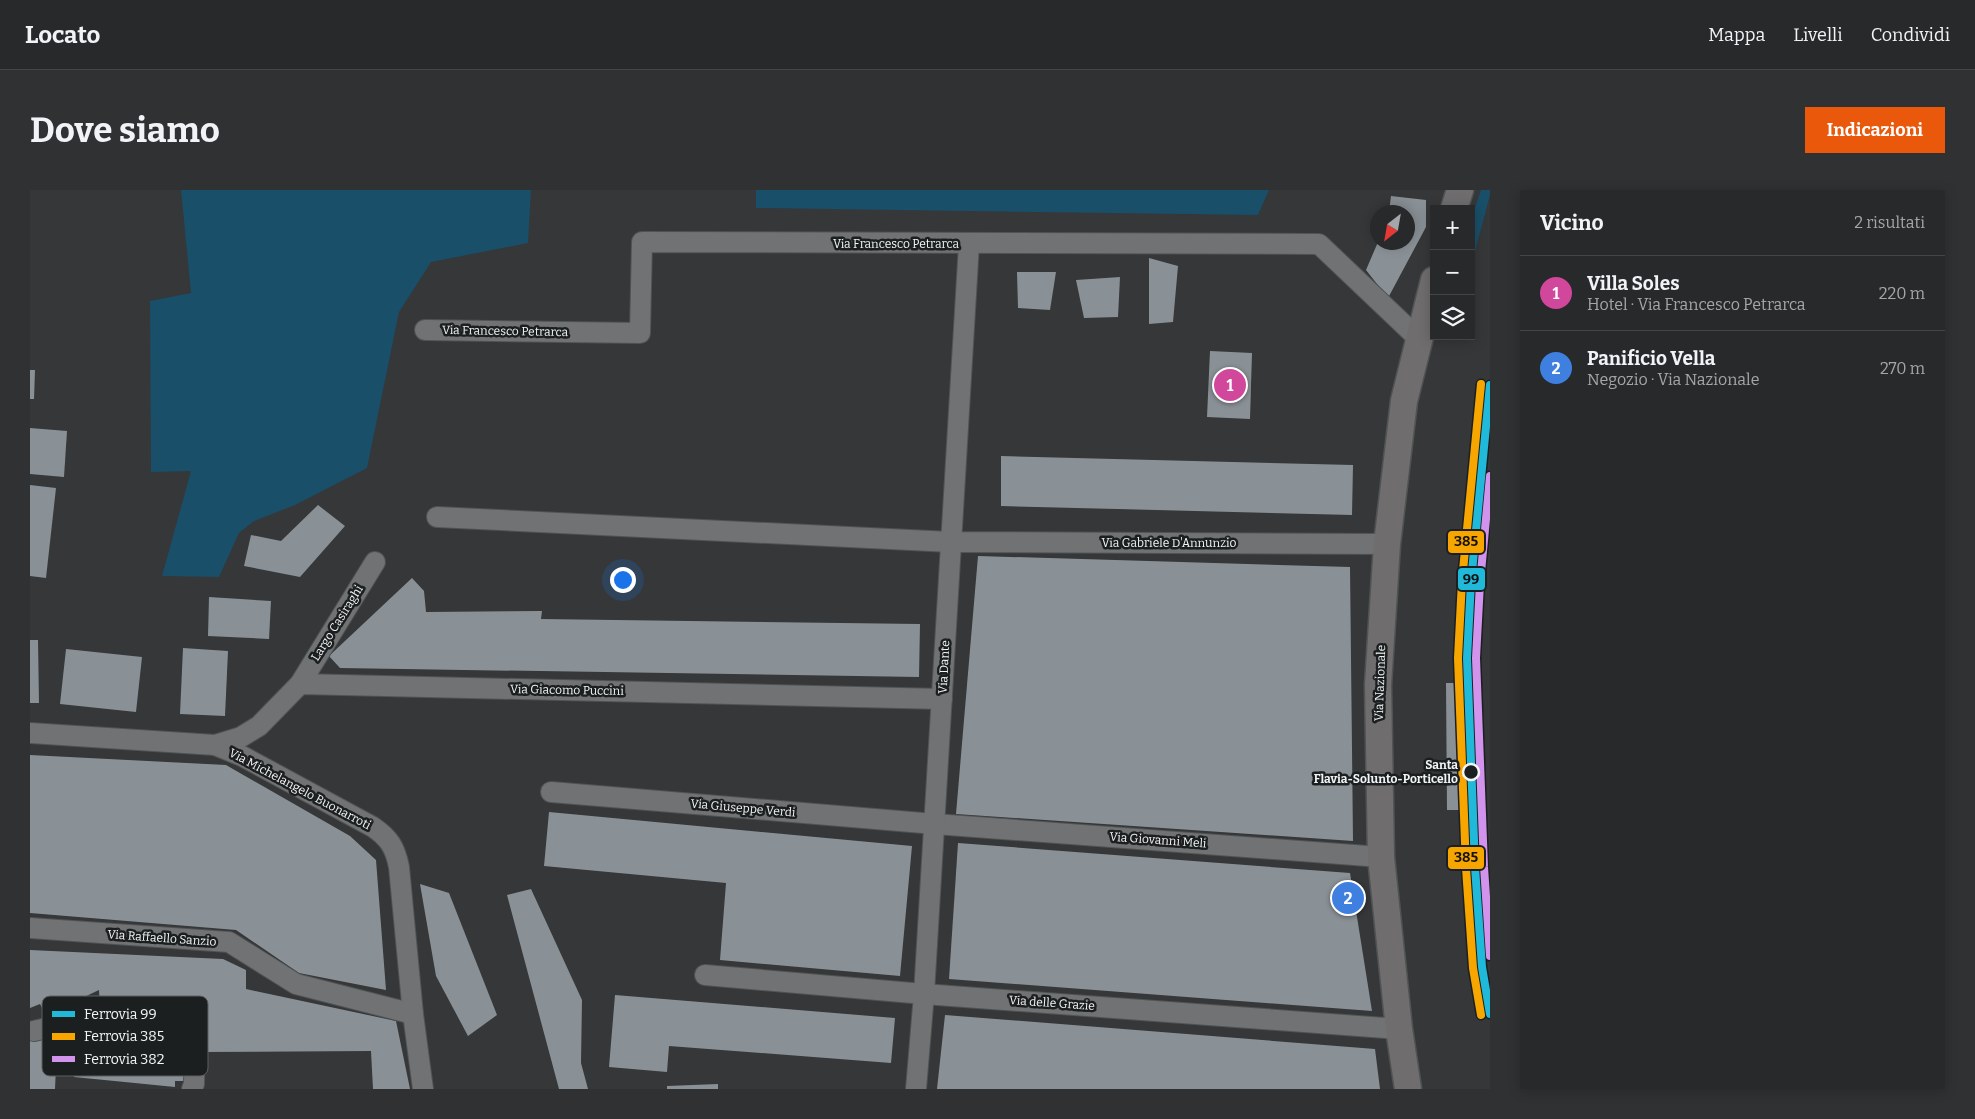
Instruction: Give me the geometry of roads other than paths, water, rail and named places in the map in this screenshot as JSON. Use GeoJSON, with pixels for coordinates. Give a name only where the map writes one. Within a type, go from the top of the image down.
{"type":"FeatureCollection","features":[{"type":"Feature","properties":{"kind":"main road"},"geometry":{"type":"LineString","coordinates":[[1455,205],[1460,190]]}},
{"type":"Feature","properties":{"kind":"main road","name":"Via Nazionale"},"geometry":{"type":"LineString","coordinates":[[1408,1089],[1399,1029],[1381,857],[1378,685],[1387,544],[1404,401],[1430,295]]}},
{"type":"Feature","properties":{"kind":"street","name":"Via Francesco Petrarca"},"geometry":{"type":"LineString","coordinates":[[425,330],[640,333],[642,242],[1319,244],[1419,338]]}},
{"type":"Feature","properties":{"kind":"street","name":"Via Dante"},"geometry":{"type":"LineString","coordinates":[[916,1089],[924,994],[969,244]]}},
{"type":"Feature","properties":{"kind":"street","name":"Via Gabriele D'Annunzio"},"geometry":{"type":"LineString","coordinates":[[437,516],[951,542],[1387,544]]}},
{"type":"Feature","properties":{"kind":"street","name":"Largo Casiraghi"},"geometry":{"type":"LineString","coordinates":[[300,684],[375,562]]}},
{"type":"Feature","properties":{"kind":"street","name":"Via Giacomo Puccini"},"geometry":{"type":"LineString","coordinates":[[300,684],[942,700]]}},
{"type":"Feature","properties":{"kind":"street"},"geometry":{"type":"LineString","coordinates":[[215,745],[240,737],[259,726],[300,684]]}},
{"type":"Feature","properties":{"kind":"street","name":"Via Michelangelo Buonarroti"},"geometry":{"type":"LineString","coordinates":[[30,733],[215,745],[242,756],[387,836],[396,849],[399,866],[413,1014]]}},
{"type":"Feature","properties":{"kind":"street","name":"Via Giuseppe Verdi"},"geometry":{"type":"LineString","coordinates":[[551,792],[934,824]]}},
{"type":"Feature","properties":{"kind":"street","name":"Via Giovanni Meli"},"geometry":{"type":"LineString","coordinates":[[934,824],[1381,857]]}},
{"type":"Feature","properties":{"kind":"street","name":"Via Raffaello Sanzio"},"geometry":{"type":"LineString","coordinates":[[30,928],[229,942],[296,984],[413,1014]]}},
{"type":"Feature","properties":{"kind":"street","name":"Via delle Grazie"},"geometry":{"type":"LineString","coordinates":[[705,975],[924,994],[1399,1029]]}},
{"type":"Feature","properties":{"kind":"street"},"geometry":{"type":"LineString","coordinates":[[413,1014],[423,1089]]}},
{"type":"Feature","properties":{"kind":"street"},"geometry":{"type":"LineString","coordinates":[[34,1031],[42,1029]]}},
{"type":"Feature","properties":{"kind":"street"},"geometry":{"type":"LineString","coordinates":[[192,1089],[193,1076]]}},
{"type":"Feature","properties":{"kind":"rail line","name":"385"},"geometry":{"type":"LineString","coordinates":[[1481,384],[1462,581],[1458,658],[1466,868],[1473,968],[1481,1015]]}},
{"type":"Feature","properties":{"kind":"rail line","name":"99"},"geometry":{"type":"LineString","coordinates":[[1490,385],[1471,582],[1467,658],[1475,867],[1482,967],[1490,1014]]}},
{"type":"Feature","properties":{"kind":"rail line","name":"382"},"geometry":{"type":"LineString","coordinates":[[1490,476],[1480,583],[1476,658],[1484,867],[1490,956]]}},
{"type":"Feature","properties":{"kind":"place","name":"Villa Soles"},"geometry":{"type":"Point","coordinates":[1230,385]}},
{"type":"Feature","properties":{"kind":"place","name":"Santa Flavia-Solunto-Porticello"},"geometry":{"type":"Point","coordinates":[1471,772]}},
{"type":"Feature","properties":{"kind":"place","name":"Panificio Vella"},"geometry":{"type":"Point","coordinates":[1348,898]}}]}
